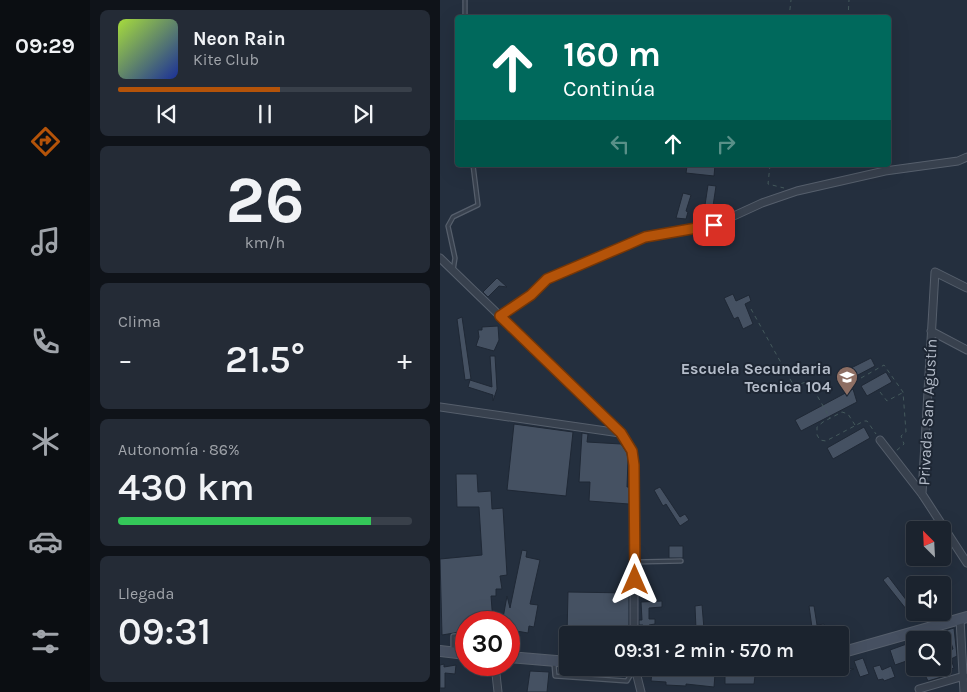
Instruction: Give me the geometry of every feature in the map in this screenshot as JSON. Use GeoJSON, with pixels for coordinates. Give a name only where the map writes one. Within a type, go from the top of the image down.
{"type":"FeatureCollection","features":[{"type":"Feature","properties":{"kind":"main road"},"geometry":{"type":"LineString","coordinates":[[849,650],[963,618]]}},
{"type":"Feature","properties":{"kind":"main road"},"geometry":{"type":"LineString","coordinates":[[440,651],[453,653]]}},
{"type":"Feature","properties":{"kind":"main road"},"geometry":{"type":"LineString","coordinates":[[520,658],[559,661]]}},
{"type":"Feature","properties":{"kind":"street"},"geometry":{"type":"LineString","coordinates":[[500,316],[531,295],[547,279],[645,237],[714,225],[762,203],[797,191],[885,171],[966,160]]}},
{"type":"Feature","properties":{"kind":"street"},"geometry":{"type":"LineString","coordinates":[[440,258],[621,433],[632,451],[634,465],[634,626]]}},
{"type":"Feature","properties":{"kind":"street","name":"Privada San Agustín"},"geometry":{"type":"LineString","coordinates":[[922,494],[935,272],[967,288]]}},
{"type":"Feature","properties":{"kind":"street","name":"Privada San Agustín"},"geometry":{"type":"LineString","coordinates":[[931,331],[967,350]]}},
{"type":"Feature","properties":{"kind":"street"},"geometry":{"type":"LineString","coordinates":[[440,407],[621,433]]}},
{"type":"Feature","properties":{"kind":"street"},"geometry":{"type":"LineString","coordinates":[[880,440],[922,494],[967,563]]}},
{"type":"Feature","properties":{"kind":"street"},"geometry":{"type":"LineString","coordinates":[[963,618],[964,692]]}},
{"type":"Feature","properties":{"kind":"street"},"geometry":{"type":"LineString","coordinates":[[496,676],[498,692]]}},
{"type":"Feature","properties":{"kind":"street"},"geometry":{"type":"LineString","coordinates":[[637,676],[641,692]]}},
{"type":"Feature","properties":{"kind":"street"},"geometry":{"type":"LineString","coordinates":[[919,689],[964,676]]}},
{"type":"Feature","properties":{"kind":"lane"},"geometry":{"type":"LineString","coordinates":[[465,0],[465,15]]}},
{"type":"Feature","properties":{"kind":"lane"},"geometry":{"type":"LineString","coordinates":[[453,270],[455,258],[448,226],[453,217],[478,205],[473,167]]}},
{"type":"Feature","properties":{"kind":"lane"},"geometry":{"type":"LineString","coordinates":[[635,562],[680,561]]}},
{"type":"Feature","properties":{"kind":"lane"},"geometry":{"type":"LineString","coordinates":[[453,653],[453,636],[455,636]]}},
{"type":"Feature","properties":{"kind":"lane"},"geometry":{"type":"LineString","coordinates":[[554,660],[555,676],[627,681],[630,676]]}},
{"type":"Feature","properties":{"kind":"path"},"geometry":{"type":"LineString","coordinates":[[789,15],[791,0]]}},
{"type":"Feature","properties":{"kind":"path"},"geometry":{"type":"LineString","coordinates":[[848,15],[849,0]]}},
{"type":"Feature","properties":{"kind":"path"},"geometry":{"type":"LineString","coordinates":[[770,167],[768,184],[797,191]]}},
{"type":"Feature","properties":{"kind":"path"},"geometry":{"type":"LineString","coordinates":[[751,309],[794,386],[806,382],[811,385],[830,418]]}},
{"type":"Feature","properties":{"kind":"path"},"geometry":{"type":"LineString","coordinates":[[861,378],[884,365],[903,392],[906,432],[901,436],[904,444],[892,455]]}},
{"type":"Feature","properties":{"kind":"path"},"geometry":{"type":"LineString","coordinates":[[880,392],[887,401],[903,392]]}},
{"type":"Feature","properties":{"kind":"path"},"geometry":{"type":"LineString","coordinates":[[855,425],[846,412],[830,418],[817,427],[817,435],[821,441],[829,440],[855,425],[867,421],[880,440]]}},
{"type":"Feature","properties":{"kind":"building"},"geometry":{"type":"Polygon","coordinates":[[[687,167],[715,167],[714,176],[686,173],[687,167]]]}},
{"type":"Feature","properties":{"kind":"building"},"geometry":{"type":"Polygon","coordinates":[[[708,185],[716,186],[713,206],[705,205],[708,185]]]}},
{"type":"Feature","properties":{"kind":"building"},"geometry":{"type":"Polygon","coordinates":[[[683,193],[691,195],[686,211],[688,212],[686,219],[676,218],[683,193]]]}},
{"type":"Feature","properties":{"kind":"building"},"geometry":{"type":"Polygon","coordinates":[[[497,278],[507,287],[499,286],[488,297],[483,292],[497,278]]]}},
{"type":"Feature","properties":{"kind":"building"},"geometry":{"type":"Polygon","coordinates":[[[733,294],[736,301],[749,295],[751,301],[745,304],[753,324],[743,329],[738,317],[734,319],[724,298],[733,294]]]}},
{"type":"Feature","properties":{"kind":"building"},"geometry":{"type":"Polygon","coordinates":[[[462,317],[471,379],[465,380],[457,319],[462,317]]]}},
{"type":"Feature","properties":{"kind":"building"},"geometry":{"type":"Polygon","coordinates":[[[498,326],[499,340],[494,351],[476,346],[479,337],[478,330],[482,330],[482,327],[498,326]]]}},
{"type":"Feature","properties":{"kind":"building"},"geometry":{"type":"Polygon","coordinates":[[[490,356],[495,356],[497,389],[493,401],[493,395],[468,387],[470,380],[492,387],[490,356]]]}},
{"type":"Feature","properties":{"kind":"building"},"geometry":{"type":"Polygon","coordinates":[[[871,358],[875,366],[856,376],[851,368],[871,358]]]}},
{"type":"Feature","properties":{"kind":"building"},"geometry":{"type":"Polygon","coordinates":[[[886,372],[892,382],[867,396],[861,386],[886,372]]]}},
{"type":"Feature","properties":{"kind":"building"},"geometry":{"type":"Polygon","coordinates":[[[853,389],[857,402],[801,431],[795,420],[853,389]]]}},
{"type":"Feature","properties":{"kind":"building"},"geometry":{"type":"Polygon","coordinates":[[[514,424],[573,432],[566,496],[507,490],[514,424]]]}},
{"type":"Feature","properties":{"kind":"building"},"geometry":{"type":"Polygon","coordinates":[[[864,427],[870,438],[833,459],[827,448],[864,427]]]}},
{"type":"Feature","properties":{"kind":"building"},"geometry":{"type":"Polygon","coordinates":[[[582,433],[588,434],[587,442],[621,444],[627,453],[629,504],[589,501],[590,482],[579,482],[582,433]]]}},
{"type":"Feature","properties":{"kind":"building"},"geometry":{"type":"Polygon","coordinates":[[[456,474],[477,474],[478,492],[491,491],[492,509],[503,508],[507,575],[500,576],[502,589],[496,589],[496,596],[491,596],[492,611],[455,611],[455,633],[442,635],[440,559],[482,555],[479,507],[457,507],[456,474]]]}},
{"type":"Feature","properties":{"kind":"building"},"geometry":{"type":"Polygon","coordinates":[[[660,487],[680,517],[685,514],[689,520],[680,526],[666,504],[663,506],[654,490],[660,487]]]}},
{"type":"Feature","properties":{"kind":"building"},"geometry":{"type":"Polygon","coordinates":[[[669,546],[683,546],[683,558],[669,558],[669,546]]]}},
{"type":"Feature","properties":{"kind":"building"},"geometry":{"type":"Polygon","coordinates":[[[522,550],[527,551],[526,557],[540,560],[530,604],[538,605],[534,627],[529,626],[528,633],[520,632],[520,611],[504,611],[507,596],[510,608],[522,550]]]}},
{"type":"Feature","properties":{"kind":"building"},"geometry":{"type":"Polygon","coordinates":[[[888,576],[906,600],[906,609],[883,580],[888,576]]]}},
{"type":"Feature","properties":{"kind":"building"},"geometry":{"type":"Polygon","coordinates":[[[568,592],[629,593],[629,626],[567,626],[568,592]]]}},
{"type":"Feature","properties":{"kind":"building"},"geometry":{"type":"Polygon","coordinates":[[[662,601],[662,607],[649,608],[649,619],[655,619],[655,624],[649,626],[639,625],[639,620],[642,620],[641,602],[662,601]]]}},
{"type":"Feature","properties":{"kind":"building"},"geometry":{"type":"Polygon","coordinates":[[[702,605],[704,626],[696,626],[695,606],[702,605]]]}},
{"type":"Feature","properties":{"kind":"building"},"geometry":{"type":"Polygon","coordinates":[[[809,606],[814,606],[817,625],[824,624],[824,626],[812,626],[809,606]]]}},
{"type":"Feature","properties":{"kind":"building"},"geometry":{"type":"Polygon","coordinates":[[[954,628],[957,656],[951,659],[951,650],[953,649],[951,631],[947,630],[954,628]]]}},
{"type":"Feature","properties":{"kind":"building"},"geometry":{"type":"Polygon","coordinates":[[[906,644],[906,661],[895,665],[890,650],[906,644]]]}},
{"type":"Feature","properties":{"kind":"building"},"geometry":{"type":"Polygon","coordinates":[[[863,658],[869,674],[860,677],[854,661],[863,658]]]}},
{"type":"Feature","properties":{"kind":"building"},"geometry":{"type":"Polygon","coordinates":[[[444,664],[444,667],[455,665],[455,674],[445,673],[445,688],[440,688],[440,665],[444,664]]]}},
{"type":"Feature","properties":{"kind":"building"},"geometry":{"type":"Polygon","coordinates":[[[880,665],[882,670],[891,666],[895,677],[884,681],[883,679],[878,680],[873,667],[880,665]]]}},
{"type":"Feature","properties":{"kind":"building"},"geometry":{"type":"Polygon","coordinates":[[[530,671],[549,672],[547,692],[527,692],[530,671]]]}},
{"type":"Feature","properties":{"kind":"building"},"geometry":{"type":"Polygon","coordinates":[[[652,676],[715,676],[714,687],[686,684],[686,686],[666,685],[666,682],[651,681],[652,676]]]}},
{"type":"Feature","properties":{"kind":"building"},"geometry":{"type":"Polygon","coordinates":[[[725,676],[755,676],[754,684],[725,684],[725,676]]]}},
{"type":"Feature","properties":{"kind":"building"},"geometry":{"type":"Polygon","coordinates":[[[926,676],[945,676],[928,681],[926,676]]]}},
{"type":"Feature","properties":{"kind":"place","name":"Escuela Secundaria Tecnica 104"},"geometry":{"type":"Point","coordinates":[847,396]}},
{"type":"Feature","properties":{"kind":"route"},"geometry":{"type":"LineString","coordinates":[[635,580],[634,465],[629,444],[621,433],[500,316],[531,295],[547,279],[645,237],[714,225]]}}]}
